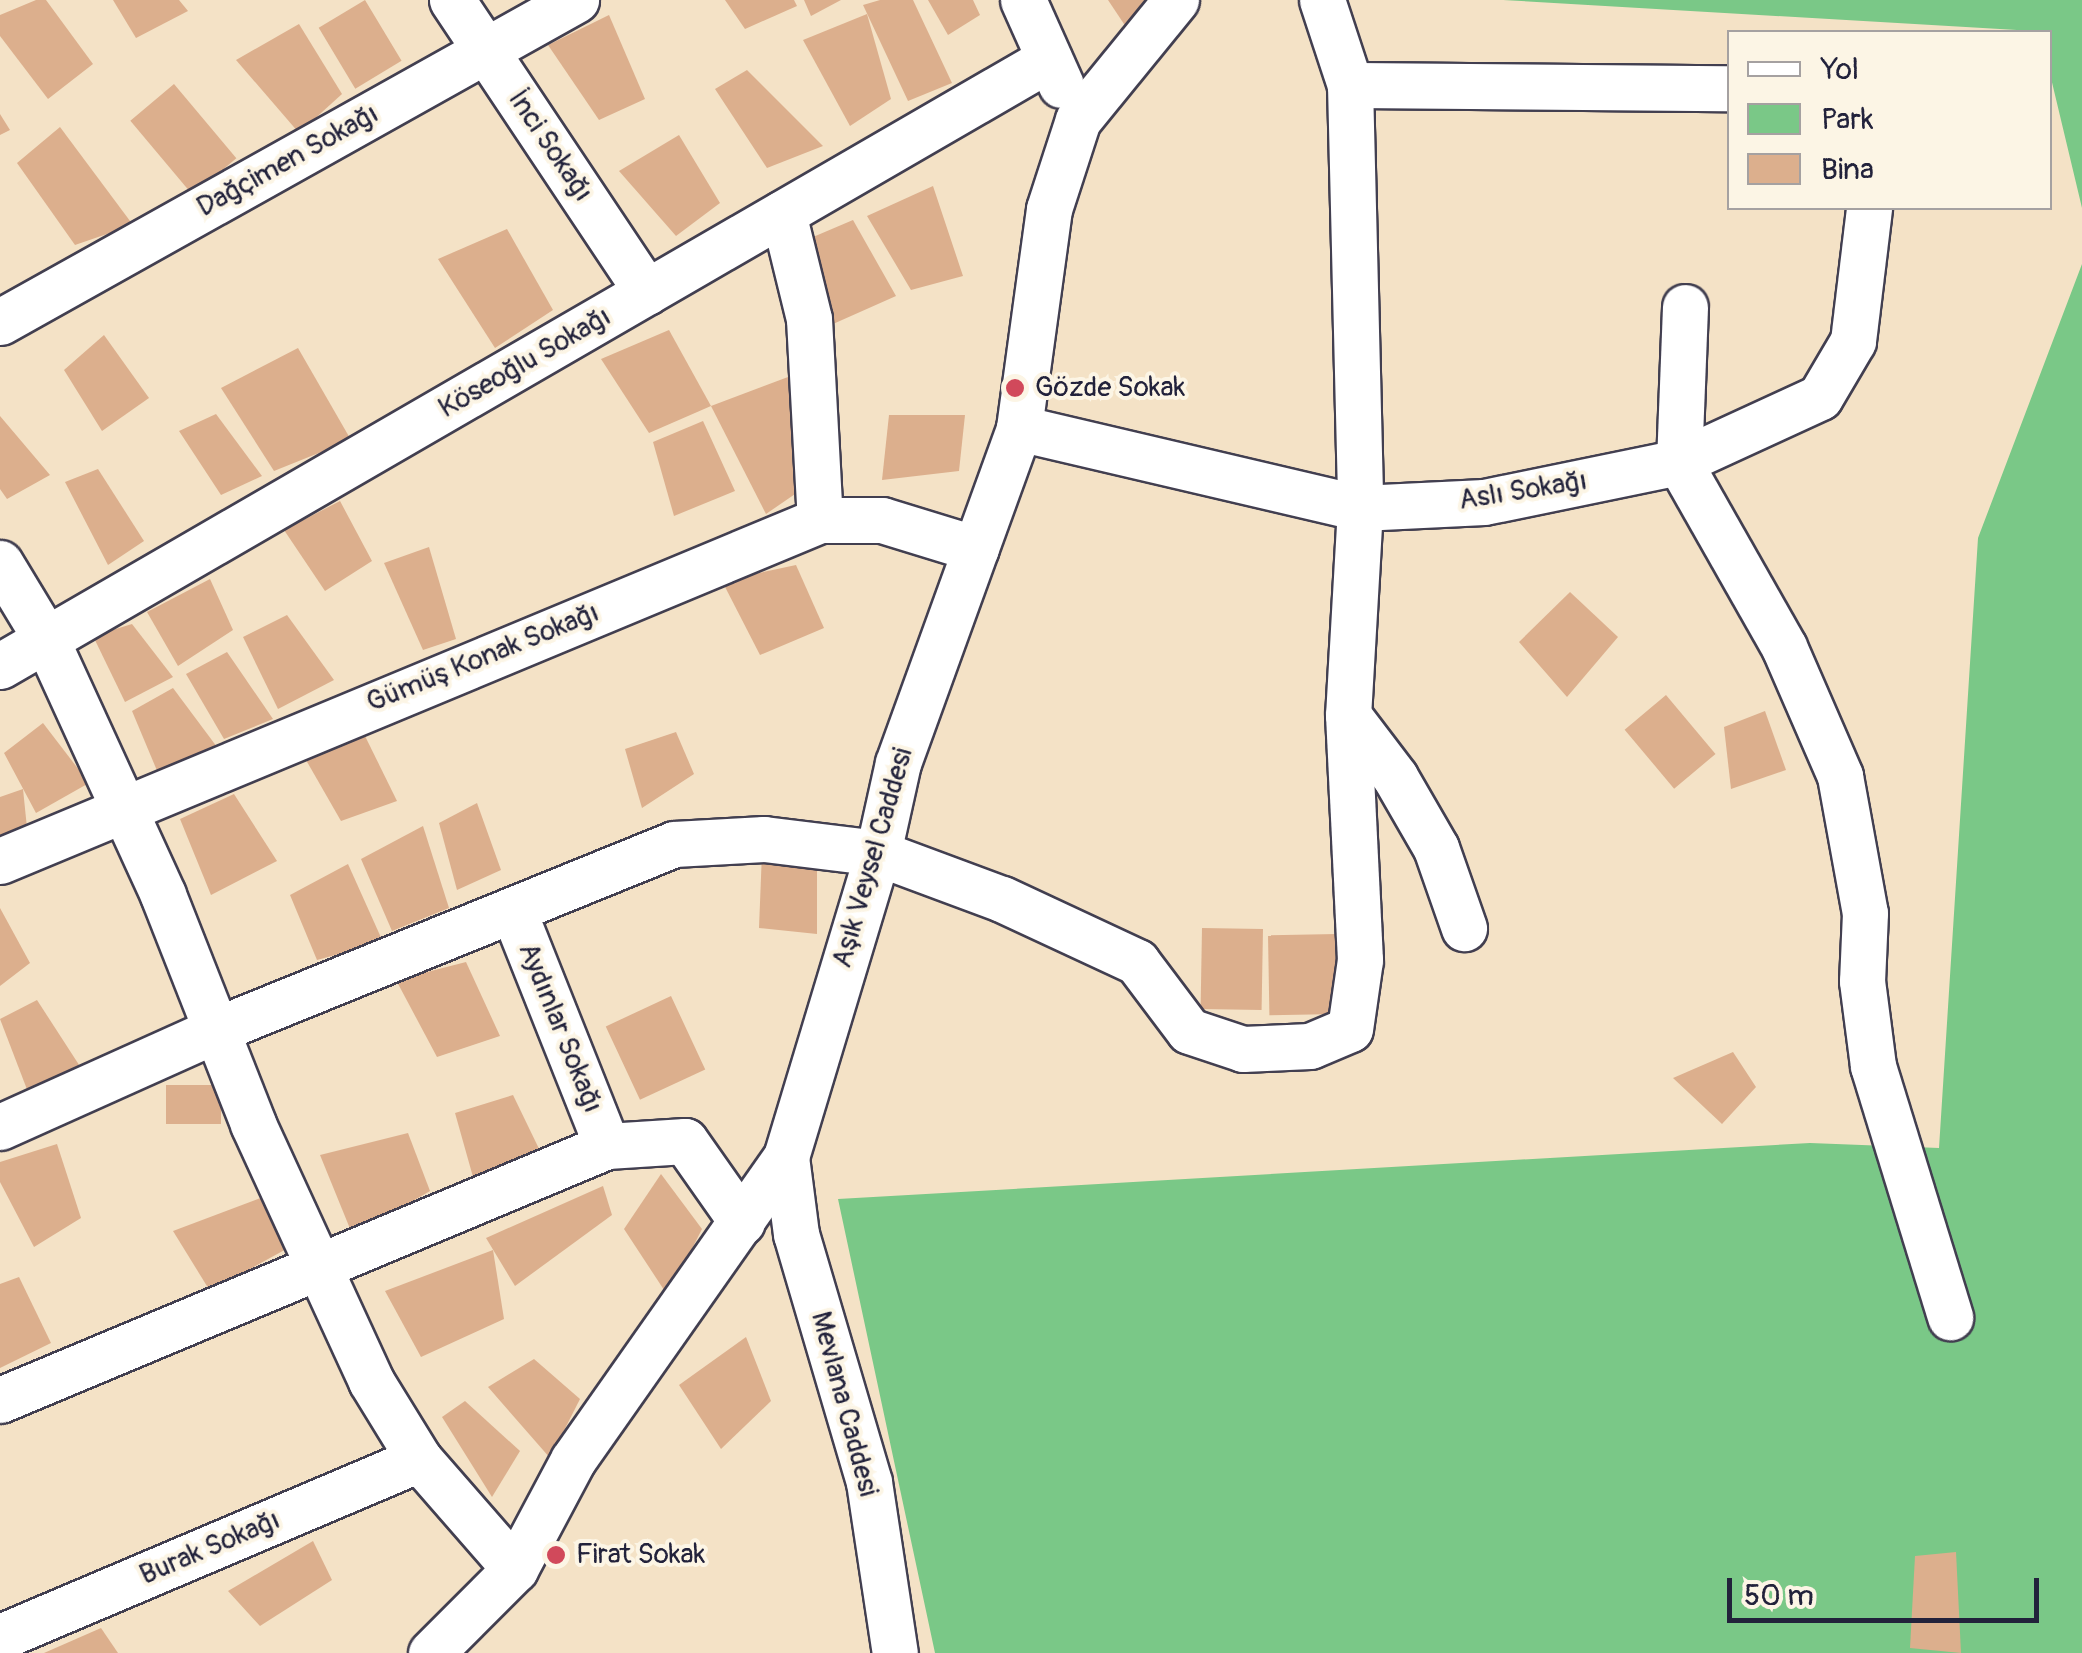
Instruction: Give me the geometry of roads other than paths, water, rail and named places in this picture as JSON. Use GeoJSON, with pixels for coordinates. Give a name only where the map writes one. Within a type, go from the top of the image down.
{"type":"FeatureCollection","features":[{"type":"Feature","properties":{"kind":"street","name":"İnci Sokağı"},"geometry":{"type":"LineString","coordinates":[[452,0],[647,292]]}},
{"type":"Feature","properties":{"kind":"street","name":"Dağçimen Sokağı"},"geometry":{"type":"LineString","coordinates":[[0,322],[576,0]]}},
{"type":"Feature","properties":{"kind":"street"},"geometry":{"type":"LineString","coordinates":[[1022,0],[1078,120]]}},
{"type":"Feature","properties":{"kind":"street","name":"Aşık Veysel Caddesi"},"geometry":{"type":"LineString","coordinates":[[431,1653],[516,1569],[573,1460],[786,1158],[878,853],[898,763],[1019,428],[1049,209],[1078,120],[1176,0]]}},
{"type":"Feature","properties":{"kind":"street"},"geometry":{"type":"LineString","coordinates":[[0,1127],[216,1030],[674,844],[764,838],[878,853],[1002,900],[1137,962],[1188,1031],[1243,1049],[1310,1046],[1350,1029],[1360,960],[1348,715],[1360,508],[1350,85],[1322,0]]}},
{"type":"Feature","properties":{"kind":"street","name":"Köseoğlu Sokağı"},"geometry":{"type":"LineString","coordinates":[[0,666],[1049,59]]}},
{"type":"Feature","properties":{"kind":"street"},"geometry":{"type":"LineString","coordinates":[[1350,85],[1727,88]]}},
{"type":"Feature","properties":{"kind":"street","name":"Aslı Sokağı"},"geometry":{"type":"LineString","coordinates":[[1019,428],[1360,508],[1484,502],[1680,462],[1820,397],[1853,341],[1869,210]]}},
{"type":"Feature","properties":{"kind":"street"},"geometry":{"type":"LineString","coordinates":[[784,213],[808,318],[820,520]]}},
{"type":"Feature","properties":{"kind":"street"},"geometry":{"type":"LineString","coordinates":[[1685,308],[1680,462],[1784,647],[1840,776],[1865,912],[1862,981],[1872,1066],[1950,1317]]}},
{"type":"Feature","properties":{"kind":"street","name":"Gümüş Konak Sokağı"},"geometry":{"type":"LineString","coordinates":[[0,861],[122,806],[820,520],[882,520],[976,550]]}},
{"type":"Feature","properties":{"kind":"street"},"geometry":{"type":"LineString","coordinates":[[0,563],[46,640],[122,806],[371,1382],[419,1459],[516,1569]]}},
{"type":"Feature","properties":{"kind":"street"},"geometry":{"type":"LineString","coordinates":[[1348,715],[1395,777],[1436,848],[1464,928]]}},
{"type":"Feature","properties":{"kind":"street","name":"Aydınlar Sokağı"},"geometry":{"type":"LineString","coordinates":[[513,910],[606,1146]]}},
{"type":"Feature","properties":{"kind":"street"},"geometry":{"type":"LineString","coordinates":[[0,1400],[606,1146],[685,1141],[742,1222]]}},
{"type":"Feature","properties":{"kind":"street","name":"Mevlana Caddesi"},"geometry":{"type":"LineString","coordinates":[[786,1158],[796,1234],[869,1482],[895,1653]]}},
{"type":"Feature","properties":{"kind":"street","name":"Burak Sokağı"},"geometry":{"type":"LineString","coordinates":[[0,1636],[419,1459]]}},
{"type":"Feature","properties":{"kind":"place","name":"Gözde Sokak"},"geometry":{"type":"Point","coordinates":[1015,388]}},
{"type":"Feature","properties":{"kind":"place","name":"Firat Sokak"},"geometry":{"type":"Point","coordinates":[556,1555]}}]}
